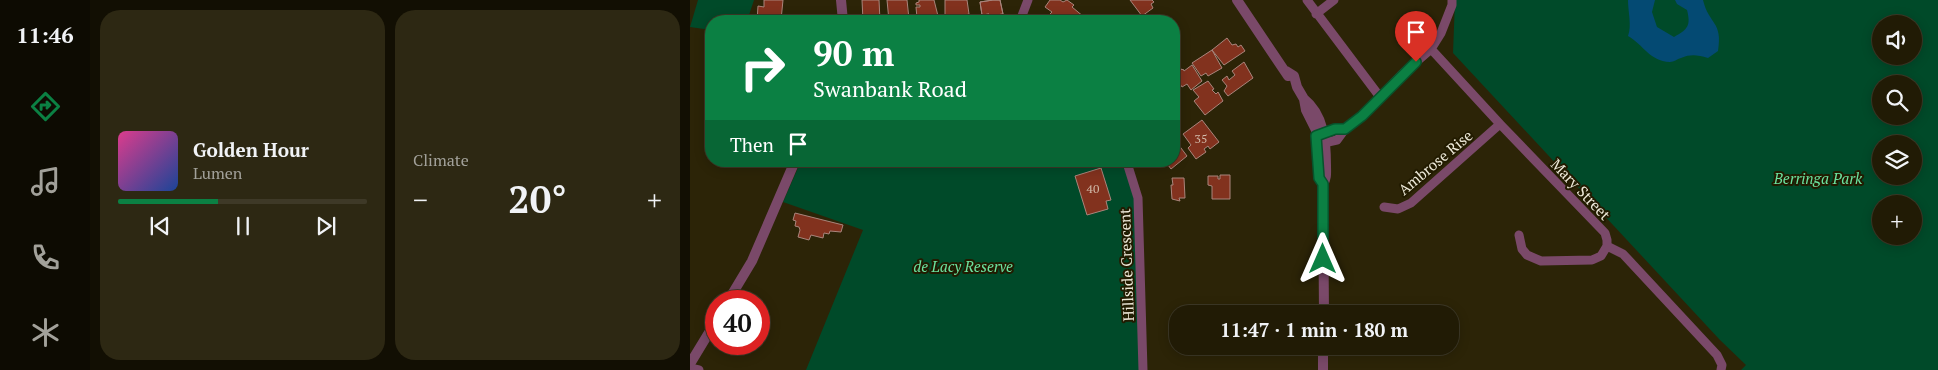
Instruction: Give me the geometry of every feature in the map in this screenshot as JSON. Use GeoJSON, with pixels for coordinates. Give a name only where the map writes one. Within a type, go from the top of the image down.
{"type":"FeatureCollection","features":[{"type":"Feature","properties":{"kind":"street"},"geometry":{"type":"LineString","coordinates":[[841,0],[842,15]]}},
{"type":"Feature","properties":{"kind":"street"},"geometry":{"type":"LineString","coordinates":[[1022,15],[1028,0]]}},
{"type":"Feature","properties":{"kind":"street"},"geometry":{"type":"LineString","coordinates":[[1237,0],[1286,71],[1290,80],[1297,87],[1321,139],[1319,178],[1323,184],[1324,305]]}},
{"type":"Feature","properties":{"kind":"street"},"geometry":{"type":"LineString","coordinates":[[1307,0],[1380,97]]}},
{"type":"Feature","properties":{"kind":"street"},"geometry":{"type":"LineString","coordinates":[[1316,14],[1334,0]]}},
{"type":"Feature","properties":{"kind":"street"},"geometry":{"type":"LineString","coordinates":[[1321,139],[1335,129],[1345,129],[1362,116],[1431,49],[1441,33],[1452,5],[1452,0]]}},
{"type":"Feature","properties":{"kind":"street","name":"Mary Street"},"geometry":{"type":"LineString","coordinates":[[1431,49],[1605,233],[1607,246]]}},
{"type":"Feature","properties":{"kind":"street","name":"Ambrose Rise"},"geometry":{"type":"LineString","coordinates":[[1384,207],[1398,209],[1411,203],[1500,124]]}},
{"type":"Feature","properties":{"kind":"street"},"geometry":{"type":"LineString","coordinates":[[735,290],[752,261],[791,167]]}},
{"type":"Feature","properties":{"kind":"street","name":"Hillside Crescent"},"geometry":{"type":"LineString","coordinates":[[1128,167],[1138,198],[1143,370]]}},
{"type":"Feature","properties":{"kind":"street"},"geometry":{"type":"LineString","coordinates":[[1519,236],[1522,249],[1527,255],[1541,261],[1592,260],[1601,256],[1607,246],[1623,254],[1717,355],[1722,365],[1722,370]]}},
{"type":"Feature","properties":{"kind":"street"},"geometry":{"type":"LineString","coordinates":[[699,370],[690,366],[705,339]]}},
{"type":"Feature","properties":{"kind":"street"},"geometry":{"type":"LineString","coordinates":[[1323,355],[1323,370]]}},
{"type":"Feature","properties":{"kind":"green space"},"geometry":{"type":"Polygon","coordinates":[[[698,0],[754,0],[749,15],[705,15],[705,29],[690,27],[698,0]]]}},
{"type":"Feature","properties":{"kind":"green space","name":"Berringa Park"},"geometry":{"type":"Polygon","coordinates":[[[1455,0],[1938,0],[1938,370],[1741,370],[1746,365],[1720,340],[1453,53],[1455,0]]]}},
{"type":"Feature","properties":{"kind":"green space","name":"de Lacy Reserve"},"geometry":{"type":"Polygon","coordinates":[[[798,167],[1125,167],[1138,198],[1143,370],[806,370],[863,230],[783,202],[798,167]]]}},
{"type":"Feature","properties":{"kind":"water"},"geometry":{"type":"Polygon","coordinates":[[[1628,0],[1655,0],[1652,12],[1657,27],[1674,37],[1685,29],[1689,20],[1687,10],[1677,4],[1675,0],[1703,0],[1719,34],[1718,51],[1708,58],[1691,55],[1673,62],[1657,59],[1628,36],[1630,23],[1628,0]]]}},
{"type":"Feature","properties":{"kind":"building"},"geometry":{"type":"Polygon","coordinates":[[[764,0],[783,0],[782,15],[757,15],[758,6],[764,7],[764,0]]]}},
{"type":"Feature","properties":{"kind":"building"},"geometry":{"type":"Polygon","coordinates":[[[862,0],[879,0],[880,15],[863,15],[862,0]]]}},
{"type":"Feature","properties":{"kind":"building"},"geometry":{"type":"Polygon","coordinates":[[[887,0],[907,0],[909,15],[888,15],[887,0]]]}},
{"type":"Feature","properties":{"kind":"building"},"geometry":{"type":"Polygon","coordinates":[[[919,0],[934,0],[938,15],[917,15],[916,7],[920,7],[920,5],[916,5],[916,3],[919,0]]]}},
{"type":"Feature","properties":{"kind":"building"},"geometry":{"type":"Polygon","coordinates":[[[945,0],[967,0],[969,14],[945,15],[945,0]]]}},
{"type":"Feature","properties":{"kind":"building"},"geometry":{"type":"Polygon","coordinates":[[[1000,0],[1003,14],[982,15],[980,2],[1000,0]]]}},
{"type":"Feature","properties":{"kind":"building"},"geometry":{"type":"Polygon","coordinates":[[[1000,0],[1003,14],[982,15],[980,2],[1000,0]]]}},
{"type":"Feature","properties":{"kind":"building"},"geometry":{"type":"Polygon","coordinates":[[[1050,0],[1060,0],[1063,2],[1067,0],[1074,5],[1072,7],[1082,15],[1051,15],[1052,12],[1045,7],[1050,0]]]}},
{"type":"Feature","properties":{"kind":"building"},"geometry":{"type":"Polygon","coordinates":[[[1130,0],[1152,0],[1154,2],[1151,4],[1153,8],[1141,15],[1130,0]]]}},
{"type":"Feature","properties":{"kind":"building"},"geometry":{"type":"Polygon","coordinates":[[[1227,38],[1232,45],[1236,44],[1238,47],[1241,45],[1245,51],[1224,65],[1212,50],[1227,38]]]}},
{"type":"Feature","properties":{"kind":"building"},"geometry":{"type":"Polygon","coordinates":[[[1212,50],[1222,68],[1208,76],[1206,73],[1201,76],[1192,63],[1212,50]]]}},
{"type":"Feature","properties":{"kind":"building"},"geometry":{"type":"Polygon","coordinates":[[[1244,62],[1253,78],[1228,96],[1224,91],[1227,86],[1222,80],[1227,76],[1229,80],[1235,75],[1232,71],[1244,62]]]}},
{"type":"Feature","properties":{"kind":"building"},"geometry":{"type":"Polygon","coordinates":[[[1192,65],[1202,81],[1191,90],[1187,84],[1182,87],[1180,84],[1180,68],[1184,71],[1192,65]]]}},
{"type":"Feature","properties":{"kind":"building"},"geometry":{"type":"Polygon","coordinates":[[[1208,81],[1214,89],[1212,90],[1216,94],[1218,92],[1223,101],[1205,115],[1194,101],[1199,97],[1193,90],[1208,81]]]}},
{"type":"Feature","properties":{"kind":"building"},"geometry":{"type":"Polygon","coordinates":[[[1202,120],[1219,142],[1210,149],[1208,146],[1204,149],[1206,152],[1196,159],[1188,148],[1191,145],[1183,134],[1202,120]]]}},
{"type":"Feature","properties":{"kind":"building"},"geometry":{"type":"Polygon","coordinates":[[[1180,147],[1187,156],[1180,162],[1180,147]]]}},
{"type":"Feature","properties":{"kind":"building"},"geometry":{"type":"Polygon","coordinates":[[[1101,168],[1111,200],[1106,201],[1108,209],[1087,215],[1075,176],[1101,168]]]}},
{"type":"Feature","properties":{"kind":"building"},"geometry":{"type":"Polygon","coordinates":[[[1220,175],[1230,175],[1230,199],[1212,199],[1212,186],[1208,185],[1208,176],[1218,176],[1218,179],[1220,179],[1220,175]]]}},
{"type":"Feature","properties":{"kind":"building"},"geometry":{"type":"Polygon","coordinates":[[[1172,178],[1184,178],[1185,198],[1179,198],[1180,201],[1172,199],[1172,178]]]}},
{"type":"Feature","properties":{"kind":"building"},"geometry":{"type":"Polygon","coordinates":[[[795,213],[843,225],[841,232],[830,231],[829,234],[824,233],[823,238],[811,235],[809,240],[798,237],[800,230],[799,227],[795,226],[796,221],[793,220],[795,213]]]}},
{"type":"Feature","properties":{"kind":"route"},"geometry":{"type":"LineString","coordinates":[[1323,259],[1323,184],[1319,178],[1316,136],[1335,129],[1345,129],[1362,116],[1416,62]]}}]}
